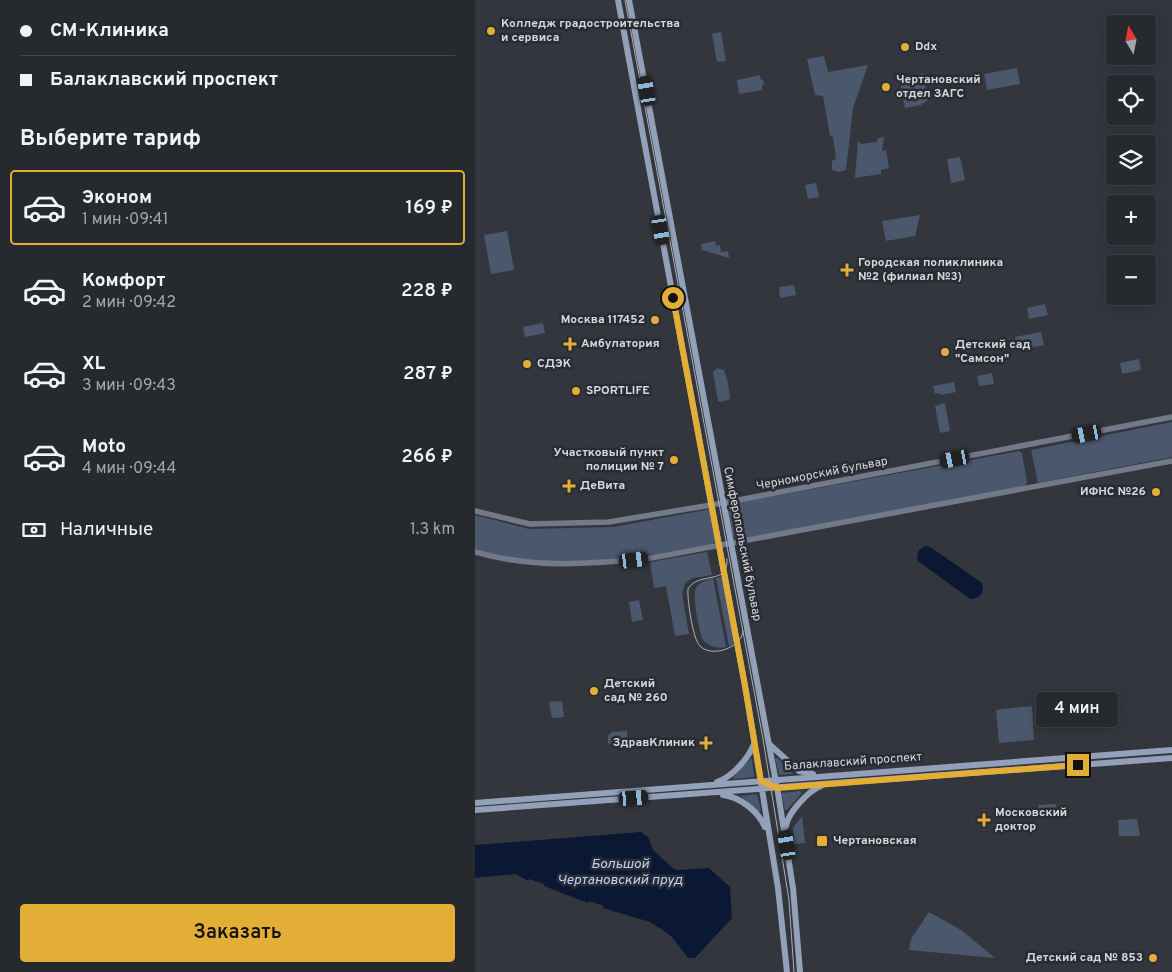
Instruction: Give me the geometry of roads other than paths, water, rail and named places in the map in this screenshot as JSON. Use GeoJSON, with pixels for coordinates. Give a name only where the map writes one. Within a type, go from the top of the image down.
{"type":"FeatureCollection","features":[{"type":"Feature","properties":{"kind":"main road","name":"Симферопольский бульвар"},"geometry":{"type":"LineString","coordinates":[[618,0],[720,545],[778,888],[787,972]]}},
{"type":"Feature","properties":{"kind":"main road","name":"Симферопольский бульвар"},"geometry":{"type":"LineString","coordinates":[[629,0],[731,543],[774,784],[785,832],[793,888],[800,972]]}},
{"type":"Feature","properties":{"kind":"main road"},"geometry":{"type":"LineString","coordinates":[[667,263],[678,261]]}},
{"type":"Feature","properties":{"kind":"main road"},"geometry":{"type":"LineString","coordinates":[[702,785],[727,778],[746,758],[754,743]]}},
{"type":"Feature","properties":{"kind":"main road"},"geometry":{"type":"LineString","coordinates":[[768,744],[799,771],[807,774],[827,776]]}},
{"type":"Feature","properties":{"kind":"main road","name":"Балаклавский проспект"},"geometry":{"type":"LineString","coordinates":[[475,810],[762,789],[774,784],[827,776],[1172,750]]}},
{"type":"Feature","properties":{"kind":"main road","name":"Балаклавский проспект"},"geometry":{"type":"LineString","coordinates":[[475,803],[761,781],[774,784],[828,784],[1172,758]]}},
{"type":"Feature","properties":{"kind":"main road"},"geometry":{"type":"LineString","coordinates":[[785,832],[786,822],[791,813],[810,792],[828,784]]}},
{"type":"Feature","properties":{"kind":"main road"},"geometry":{"type":"LineString","coordinates":[[710,793],[735,797],[761,818],[769,835]]}},
{"type":"Feature","properties":{"kind":"street","name":"Черноморский бульвар"},"geometry":{"type":"LineString","coordinates":[[475,511],[525,523],[578,524],[609,522],[723,504],[1172,417]]}},
{"type":"Feature","properties":{"kind":"street"},"geometry":{"type":"LineString","coordinates":[[475,552],[544,564],[601,564],[651,558],[1172,461]]}},
{"type":"Feature","properties":{"kind":"water"},"geometry":{"type":"Polygon","coordinates":[[[925,546],[930,547],[981,582],[983,589],[981,594],[977,598],[970,599],[918,561],[919,550],[925,546]]]}},
{"type":"Feature","properties":{"kind":"water","name":"Большой Чертановский пруд"},"geometry":{"type":"Polygon","coordinates":[[[641,832],[648,837],[653,850],[674,869],[709,868],[730,887],[732,918],[695,958],[688,958],[672,937],[650,922],[603,908],[604,906],[589,901],[588,903],[544,886],[544,884],[529,879],[528,881],[516,874],[475,878],[475,845],[641,832]]]}},
{"type":"Feature","properties":{"kind":"tram line"},"geometry":{"type":"LineString","coordinates":[[625,0],[763,739],[789,900],[794,972]]}},
{"type":"Feature","properties":{"kind":"tram line"},"geometry":{"type":"LineString","coordinates":[[727,559],[723,573],[699,581],[688,589],[693,628],[700,646],[711,651],[718,651],[732,646],[741,637],[743,631]]}},
{"type":"Feature","properties":{"kind":"place","name":"Колледж градостроительства и сервиса"},"geometry":{"type":"Point","coordinates":[491,31]}},
{"type":"Feature","properties":{"kind":"place","name":"Ddx"},"geometry":{"type":"Point","coordinates":[905,47]}},
{"type":"Feature","properties":{"kind":"place","name":"Чертановский отдел ЗАГС"},"geometry":{"type":"Point","coordinates":[886,87]}},
{"type":"Feature","properties":{"kind":"place","name":"Городская поликлиника №2 (филиал №3)"},"geometry":{"type":"Point","coordinates":[847,270]}},
{"type":"Feature","properties":{"kind":"place","name":"Москва 117452"},"geometry":{"type":"Point","coordinates":[655,320]}},
{"type":"Feature","properties":{"kind":"place","name":"Амбулатория"},"geometry":{"type":"Point","coordinates":[570,344]}},
{"type":"Feature","properties":{"kind":"place","name":"Детский сад \"Самсон\""},"geometry":{"type":"Point","coordinates":[945,352]}},
{"type":"Feature","properties":{"kind":"place","name":"СДЭК"},"geometry":{"type":"Point","coordinates":[527,364]}},
{"type":"Feature","properties":{"kind":"place","name":"SPORTLIFE"},"geometry":{"type":"Point","coordinates":[576,391]}},
{"type":"Feature","properties":{"kind":"place","name":"Участковый пункт полиции № 7"},"geometry":{"type":"Point","coordinates":[674,460]}},
{"type":"Feature","properties":{"kind":"place","name":"ДеВита"},"geometry":{"type":"Point","coordinates":[569,486]}},
{"type":"Feature","properties":{"kind":"place","name":"ИФНС №26"},"geometry":{"type":"Point","coordinates":[1156,492]}},
{"type":"Feature","properties":{"kind":"place","name":"Детский сад № 260"},"geometry":{"type":"Point","coordinates":[594,691]}},
{"type":"Feature","properties":{"kind":"place","name":"ЗдравКлиник"},"geometry":{"type":"Point","coordinates":[706,743]}},
{"type":"Feature","properties":{"kind":"place","name":"Московский доктор"},"geometry":{"type":"Point","coordinates":[984,820]}},
{"type":"Feature","properties":{"kind":"place","name":"Чертановская"},"geometry":{"type":"Point","coordinates":[822,841]}},
{"type":"Feature","properties":{"kind":"place","name":"Детский сад № 853"},"geometry":{"type":"Point","coordinates":[1153,958]}}]}
